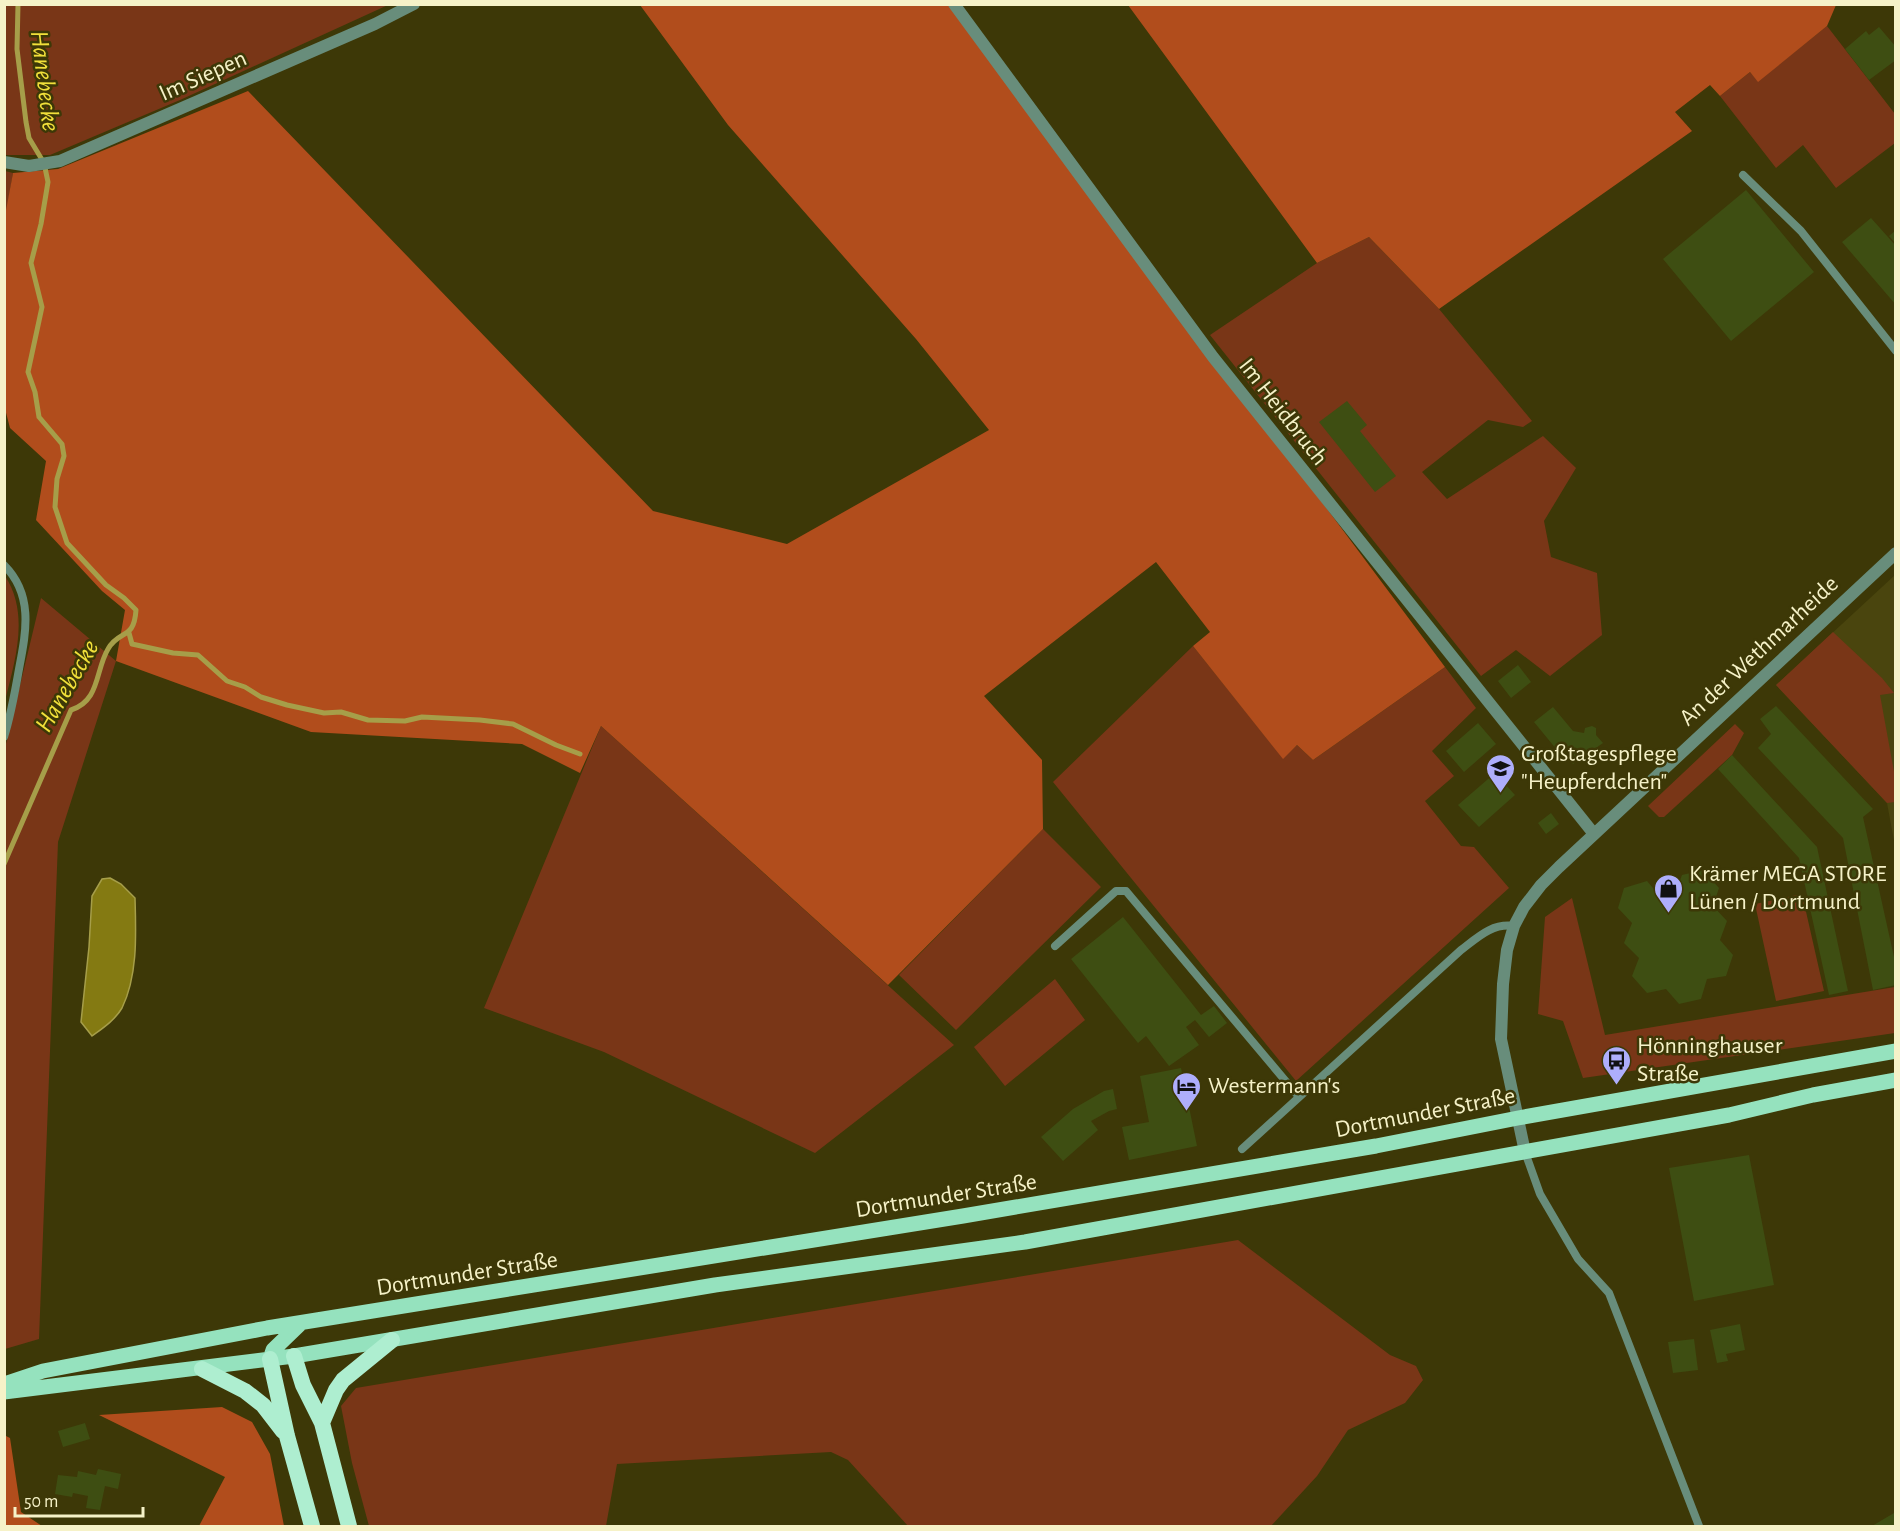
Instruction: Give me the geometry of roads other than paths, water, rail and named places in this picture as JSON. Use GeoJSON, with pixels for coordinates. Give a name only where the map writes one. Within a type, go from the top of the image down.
{"type":"FeatureCollection","features":[{"type":"Feature","properties":{"kind":"highway"},"geometry":{"type":"LineString","coordinates":[[322,1423],[336,1390],[343,1380],[392,1340]]}},
{"type":"Feature","properties":{"kind":"highway"},"geometry":{"type":"LineString","coordinates":[[294,1356],[303,1384],[322,1423],[349,1527]]}},
{"type":"Feature","properties":{"kind":"highway"},"geometry":{"type":"LineString","coordinates":[[270,1359],[287,1436],[312,1527]]}},
{"type":"Feature","properties":{"kind":"highway"},"geometry":{"type":"LineString","coordinates":[[202,1369],[245,1391],[263,1405],[287,1436]]}},
{"type":"Feature","properties":{"kind":"main road","name":"Dortmunder Straße"},"geometry":{"type":"LineString","coordinates":[[4,1384],[43,1371],[267,1328],[963,1216],[1365,1148],[1518,1118],[1896,1051]]}},
{"type":"Feature","properties":{"kind":"main road"},"geometry":{"type":"LineString","coordinates":[[4,1392],[294,1356],[715,1285],[1025,1242],[1729,1115],[1813,1095],[1896,1080]]}},
{"type":"Feature","properties":{"kind":"main road"},"geometry":{"type":"LineString","coordinates":[[270,1359],[273,1350],[300,1324]]}},
{"type":"Feature","properties":{"kind":"main road"},"geometry":{"type":"LineString","coordinates":[[267,1328],[282,1340],[294,1356]]}},
{"type":"Feature","properties":{"kind":"street","name":"Im Siepen"},"geometry":{"type":"LineString","coordinates":[[4,162],[29,166],[60,161],[364,29],[414,4]]}},
{"type":"Feature","properties":{"kind":"street","name":"Im Heidbruch"},"geometry":{"type":"LineString","coordinates":[[954,4],[1240,392],[1594,834]]}},
{"type":"Feature","properties":{"kind":"street","name":"An der Wethmarheide"},"geometry":{"type":"LineString","coordinates":[[1525,1152],[1502,1040],[1506,950],[1514,926],[1524,907],[1541,885],[1594,834],[1896,553]]}},
{"type":"Feature","properties":{"kind":"lane"},"geometry":{"type":"LineString","coordinates":[[1743,175],[1801,231],[1896,351]]}},
{"type":"Feature","properties":{"kind":"lane"},"geometry":{"type":"LineString","coordinates":[[4,565],[12,573],[22,590],[27,626],[11,714],[4,737]]}},
{"type":"Feature","properties":{"kind":"lane"},"geometry":{"type":"LineString","coordinates":[[1055,946],[1116,891],[1126,891],[1299,1097]]}},
{"type":"Feature","properties":{"kind":"lane"},"geometry":{"type":"LineString","coordinates":[[1242,1149],[1461,950],[1485,932],[1502,924],[1514,926]]}},
{"type":"Feature","properties":{"kind":"lane"},"geometry":{"type":"LineString","coordinates":[[1525,1152],[1540,1194],[1578,1259],[1609,1293],[1699,1527]]}},
{"type":"Feature","properties":{"kind":"waterway","name":"Hanebecke"},"geometry":{"type":"LineString","coordinates":[[4,864],[71,710],[80,706],[92,693],[108,649],[112,643],[129,631],[135,620],[136,610],[106,585],[67,543],[55,507],[57,479],[64,456],[62,444],[39,417],[35,392],[28,372],[42,307],[31,263],[48,182],[44,163],[29,138],[26,122],[17,49],[18,4]]}},
{"type":"Feature","properties":{"kind":"waterway"},"geometry":{"type":"LineString","coordinates":[[129,633],[132,644],[173,653],[198,655],[227,681],[245,687],[261,697],[287,705],[324,713],[341,712],[368,720],[405,721],[422,717],[513,724],[580,754]]}},
{"type":"Feature","properties":{"kind":"place","name":"Großtagespflege \"Heupferdchen\""},"geometry":{"type":"Point","coordinates":[1500,794]}},
{"type":"Feature","properties":{"kind":"place","name":"Krämer MEGA STORE Lünen / Dortmund"},"geometry":{"type":"Point","coordinates":[1668,914]}},
{"type":"Feature","properties":{"kind":"place","name":"Hönninghauser Straße"},"geometry":{"type":"Point","coordinates":[1616,1086]}},
{"type":"Feature","properties":{"kind":"place","name":"Westermann's"},"geometry":{"type":"Point","coordinates":[1187,1112]}}]}
